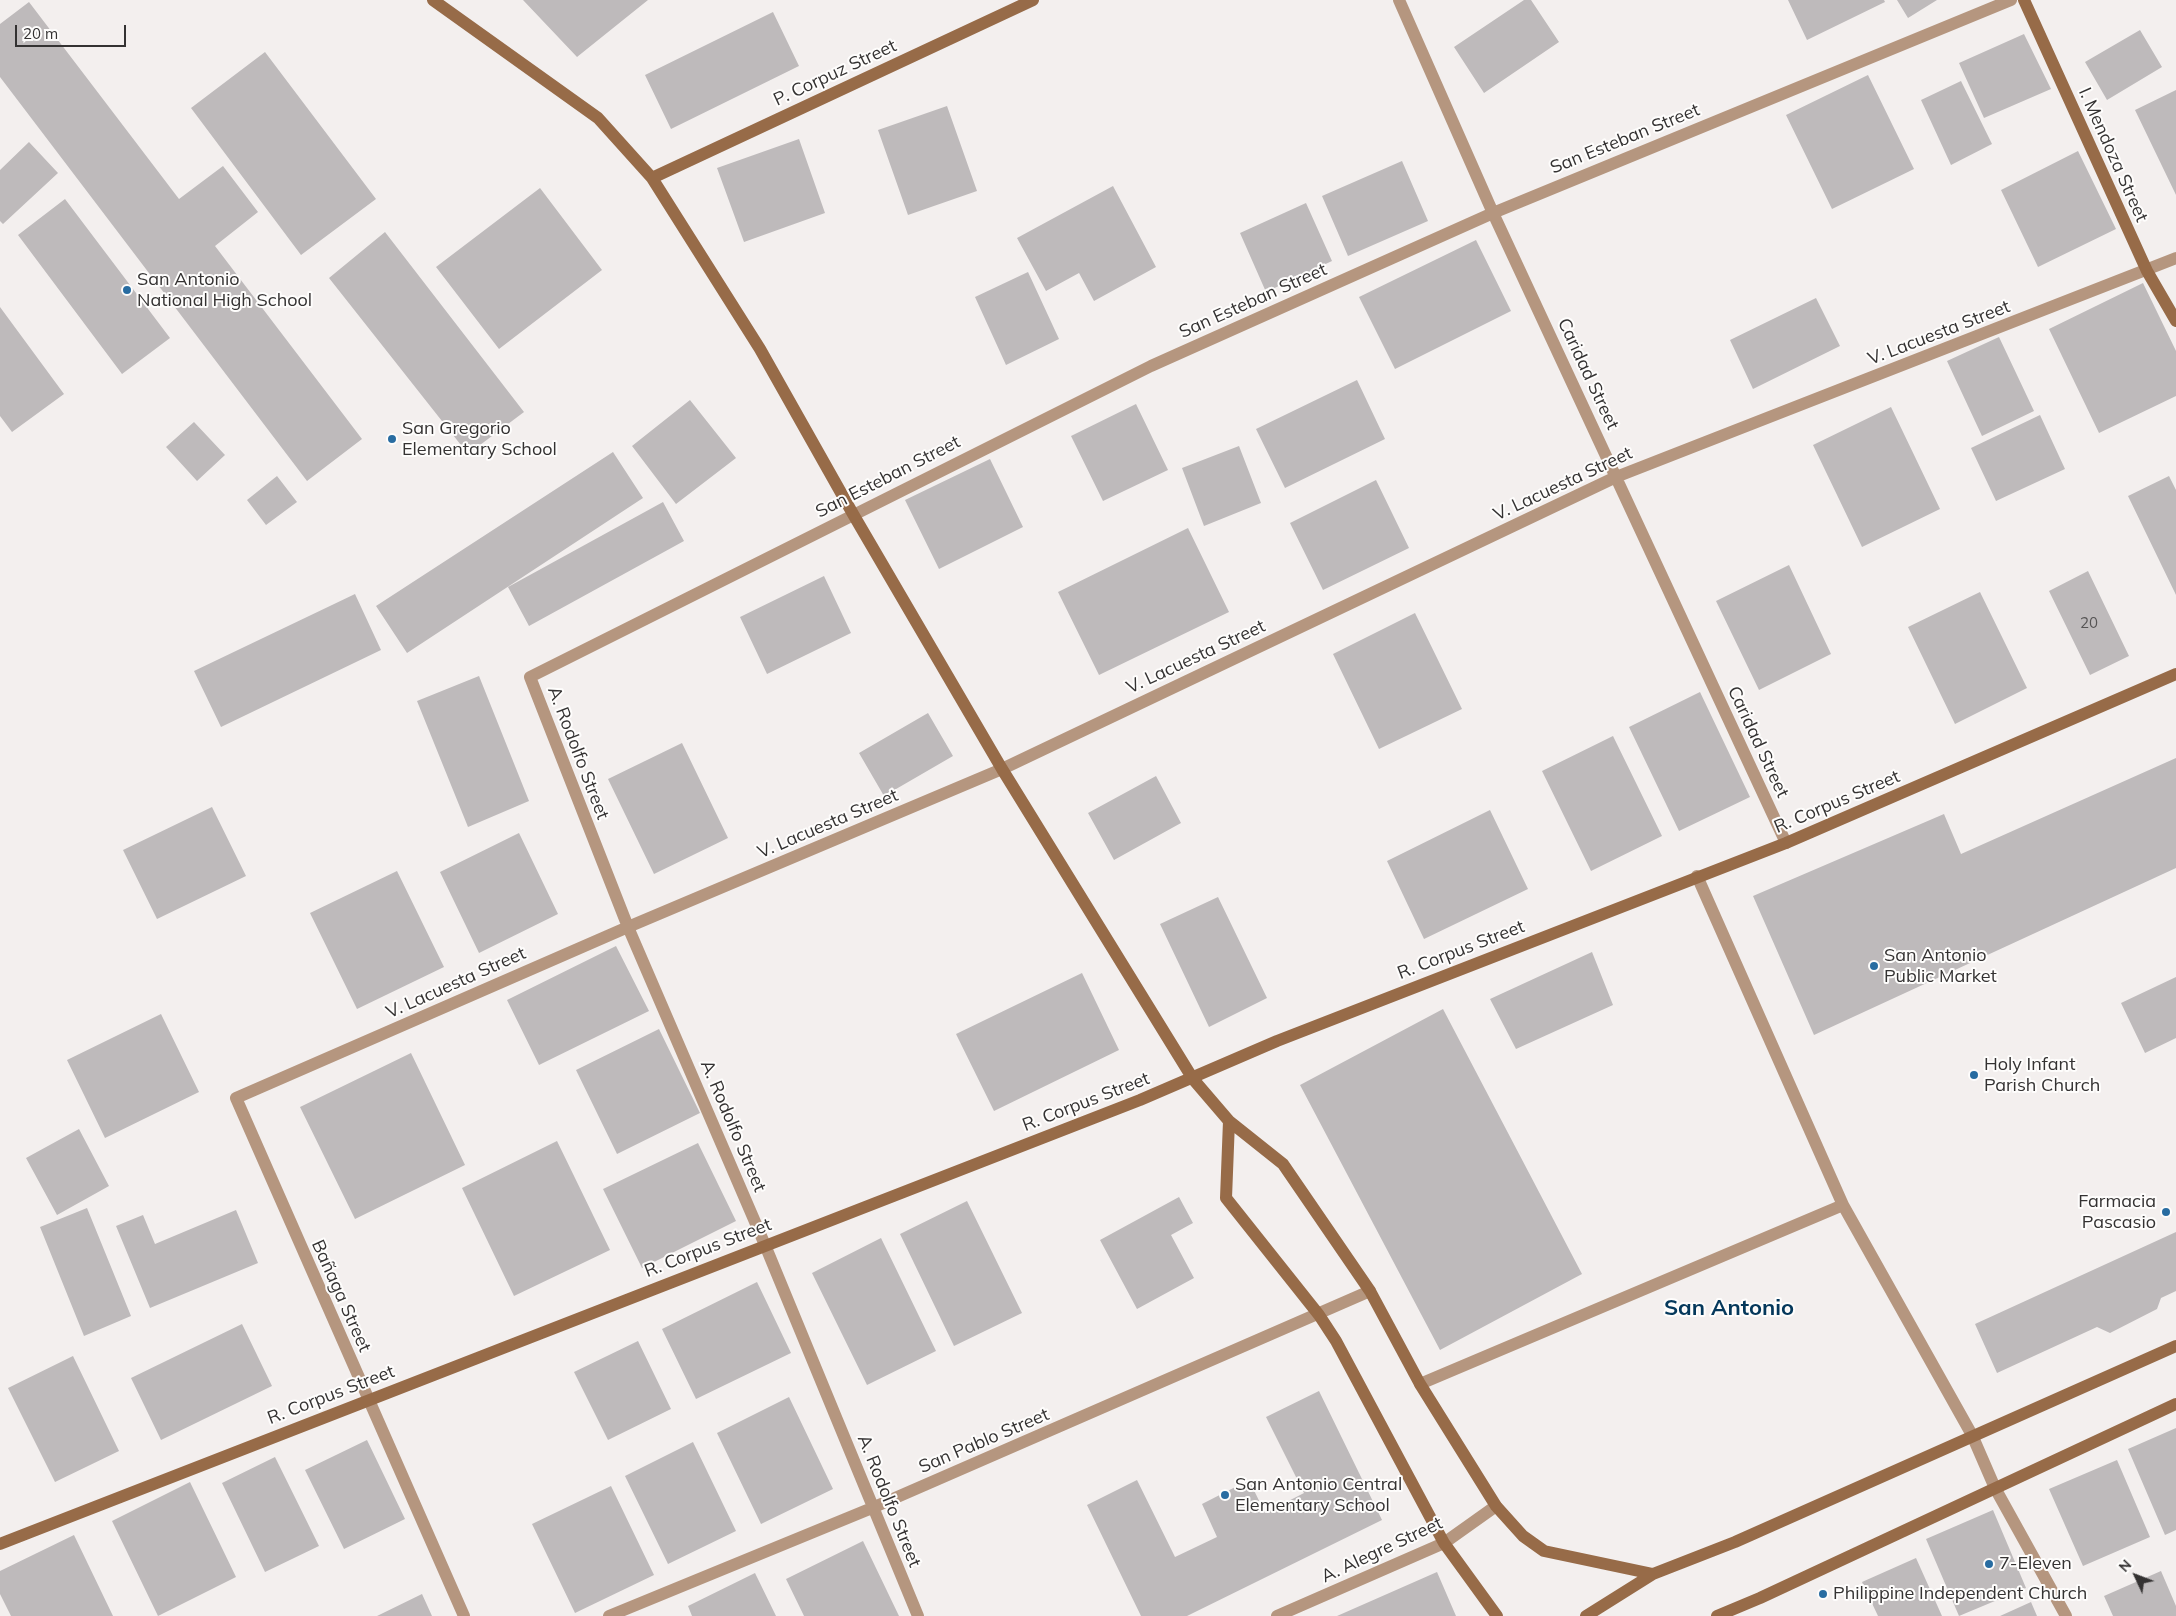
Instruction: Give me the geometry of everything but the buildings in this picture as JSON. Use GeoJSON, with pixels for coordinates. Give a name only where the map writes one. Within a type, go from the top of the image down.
{"type":"FeatureCollection","features":[{"type":"Feature","properties":{"kind":"main road"},"geometry":{"type":"LineString","coordinates":[[433,0],[598,118],[652,178],[760,349],[853,514],[1002,770],[1193,1079],[1229,1122],[1283,1164],[1370,1291],[1420,1384],[1496,1506],[1523,1536],[1544,1551],[1653,1574]]}},
{"type":"Feature","properties":{"kind":"main road","name":"P. Corpuz Street"},"geometry":{"type":"LineString","coordinates":[[652,178],[1032,0]]}},
{"type":"Feature","properties":{"kind":"main road","name":"I. Mendoza Street"},"geometry":{"type":"LineString","coordinates":[[2024,0],[2147,272],[2176,321]]}},
{"type":"Feature","properties":{"kind":"main road","name":"R. Corpus Street"},"geometry":{"type":"LineString","coordinates":[[0,1544],[367,1399],[1193,1079],[1277,1041],[1697,876],[1786,843],[2176,674]]}},
{"type":"Feature","properties":{"kind":"main road"},"geometry":{"type":"LineString","coordinates":[[1229,1122],[1226,1198],[1319,1315],[1336,1341],[1444,1543],[1497,1616]]}},
{"type":"Feature","properties":{"kind":"main road"},"geometry":{"type":"LineString","coordinates":[[1586,1616],[1653,1574],[1735,1542],[2176,1346]]}},
{"type":"Feature","properties":{"kind":"main road"},"geometry":{"type":"LineString","coordinates":[[1717,1616],[1769,1594],[2176,1404]]}},
{"type":"Feature","properties":{"kind":"street","name":"Caridad Street"},"geometry":{"type":"LineString","coordinates":[[1400,0],[1493,213],[1786,843]]}},
{"type":"Feature","properties":{"kind":"street","name":"San Esteban Street"},"geometry":{"type":"LineString","coordinates":[[530,677],[1151,366],[1493,213],[2011,0]]}},
{"type":"Feature","properties":{"kind":"street","name":"V. Lacuesta Street"},"geometry":{"type":"LineString","coordinates":[[236,1098],[628,928],[1002,770],[1616,477],[2147,272],[2176,258]]}},
{"type":"Feature","properties":{"kind":"street","name":"A. Rodolfo Street"},"geometry":{"type":"LineString","coordinates":[[530,677],[628,928],[765,1245],[918,1616]]}},
{"type":"Feature","properties":{"kind":"street"},"geometry":{"type":"LineString","coordinates":[[1697,876],[1843,1205],[1972,1436],[1995,1488],[2066,1616]]}},
{"type":"Feature","properties":{"kind":"street","name":"Bañaga Street"},"geometry":{"type":"LineString","coordinates":[[236,1098],[464,1616]]}},
{"type":"Feature","properties":{"kind":"street"},"geometry":{"type":"LineString","coordinates":[[1420,1384],[1843,1205]]}},
{"type":"Feature","properties":{"kind":"street","name":"San Pablo Street"},"geometry":{"type":"LineString","coordinates":[[609,1616],[872,1508],[1319,1315],[1370,1291]]}},
{"type":"Feature","properties":{"kind":"street","name":"A. Alegre Street"},"geometry":{"type":"LineString","coordinates":[[1277,1616],[1444,1543],[1496,1506]]}},
{"type":"Feature","properties":{"kind":"place","name":"San Antonio National High School"},"geometry":{"type":"Point","coordinates":[127,290]}},
{"type":"Feature","properties":{"kind":"place","name":"San Gregorio Elementary School"},"geometry":{"type":"Point","coordinates":[392,439]}},
{"type":"Feature","properties":{"kind":"place","name":"San Antonio Public Market"},"geometry":{"type":"Point","coordinates":[1874,966]}},
{"type":"Feature","properties":{"kind":"place","name":"Holy Infant Parish Church"},"geometry":{"type":"Point","coordinates":[1974,1075]}},
{"type":"Feature","properties":{"kind":"place","name":"Farmacia Pascasio"},"geometry":{"type":"Point","coordinates":[2166,1212]}},
{"type":"Feature","properties":{"kind":"place","name":"San Antonio Central Elementary School"},"geometry":{"type":"Point","coordinates":[1225,1495]}},
{"type":"Feature","properties":{"kind":"place","name":"7-Eleven"},"geometry":{"type":"Point","coordinates":[1989,1564]}},
{"type":"Feature","properties":{"kind":"place","name":"Philippine Independent Church"},"geometry":{"type":"Point","coordinates":[1823,1594]}},
{"type":"Feature","properties":{"kind":"district","name":"San Antonio"},"geometry":{"type":"Point","coordinates":[1729,1308]}}]}
